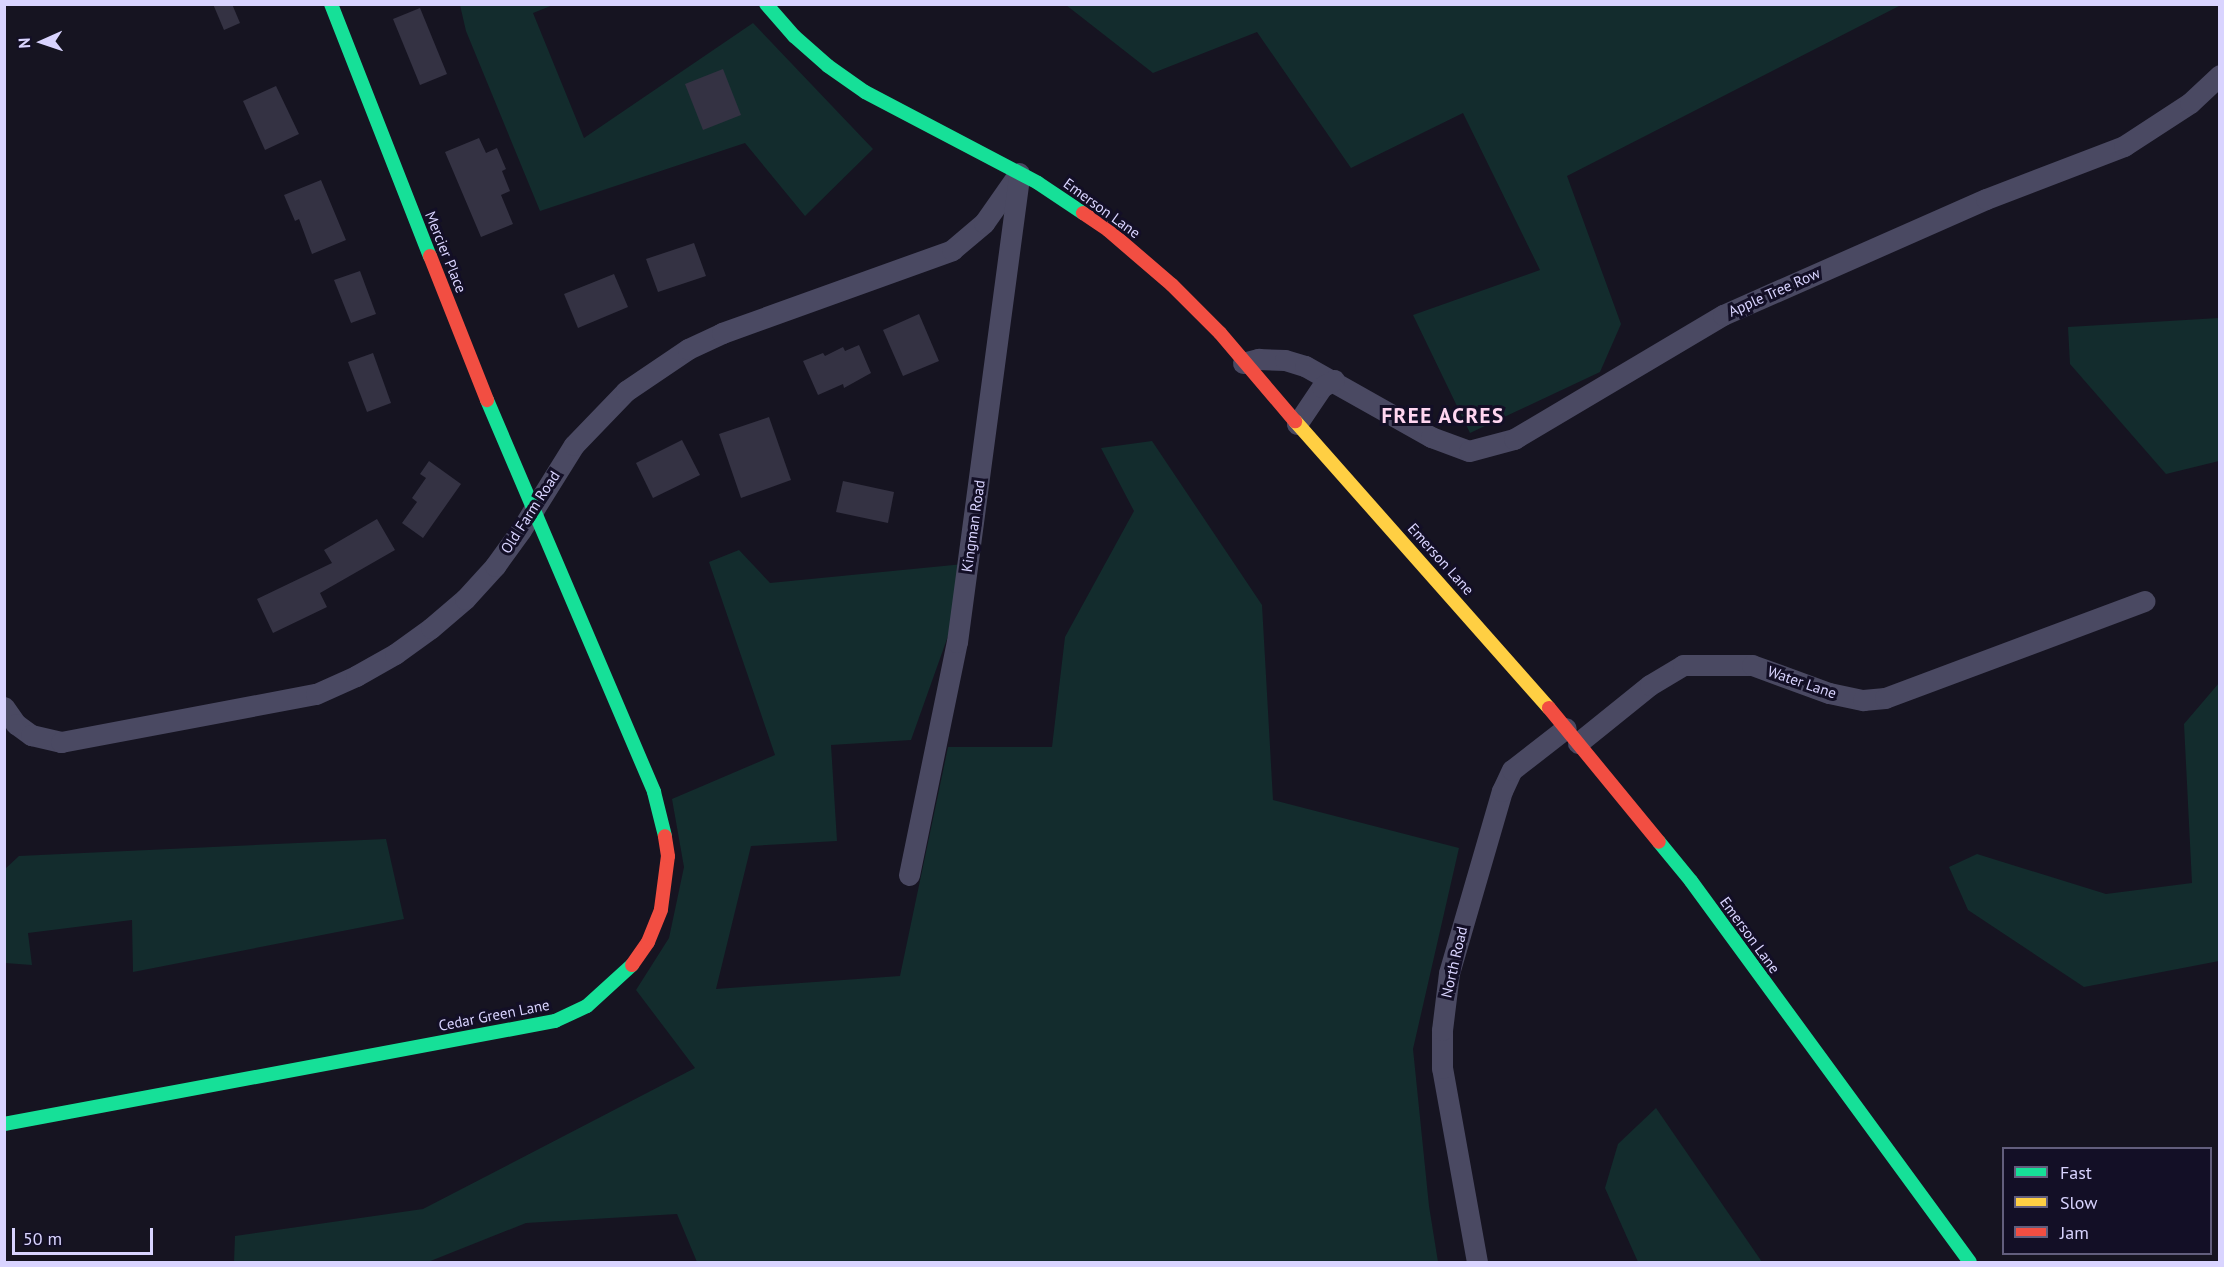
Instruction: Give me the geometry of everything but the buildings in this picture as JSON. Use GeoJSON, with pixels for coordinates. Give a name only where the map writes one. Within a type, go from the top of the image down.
{"type":"FeatureCollection","features":[{"type":"Feature","properties":{"kind":"street","name":"Mercier Place"},"geometry":{"type":"LineString","coordinates":[[331,4],[485,395],[534,510]]}},
{"type":"Feature","properties":{"kind":"street","name":"Emerson Lane"},"geometry":{"type":"LineString","coordinates":[[766,4],[811,51],[865,92],[1019,173],[1108,230],[1172,285],[1220,333],[1243,363],[1515,667],[1691,881],[1970,1263]]}},
{"type":"Feature","properties":{"kind":"street","name":"Apple Tree Row"},"geometry":{"type":"LineString","coordinates":[[1243,363],[1258,359],[1285,360],[1305,366],[1334,380],[1352,394],[1414,428],[1469,451],[1514,439],[1723,315],[1986,199],[2124,146],[2190,103],[2220,75]]}},
{"type":"Feature","properties":{"kind":"street","name":"Old Farm Road"},"geometry":{"type":"LineString","coordinates":[[4,707],[16,724],[31,735],[61,742],[316,693],[376,665],[431,628],[465,599],[495,566],[534,510],[574,445],[613,404],[656,369],[688,349],[722,333],[952,250],[984,223],[1019,173]]}},
{"type":"Feature","properties":{"kind":"street","name":"Kingman Road"},"geometry":{"type":"LineString","coordinates":[[909,875],[957,642],[1019,173]]}},
{"type":"Feature","properties":{"kind":"street"},"geometry":{"type":"LineString","coordinates":[[1298,424],[1322,387],[1334,380]]}},
{"type":"Feature","properties":{"kind":"street","name":"Cedar Green Lane"},"geometry":{"type":"LineString","coordinates":[[4,1124],[538,1026],[587,1006],[628,971],[648,942],[661,909],[668,874],[665,830],[654,792],[534,510]]}},
{"type":"Feature","properties":{"kind":"street","name":"Water Lane"},"geometry":{"type":"LineString","coordinates":[[1572,736],[1683,664],[1752,665],[1829,693],[1863,700],[1885,698],[2144,601]]}},
{"type":"Feature","properties":{"kind":"street","name":"North Road"},"geometry":{"type":"LineString","coordinates":[[1477,1263],[1442,1068],[1442,1030],[1449,973],[1502,791],[1512,770],[1572,736]]}},
{"type":"Feature","properties":{"kind":"green space"},"geometry":{"type":"Polygon","coordinates":[[[460,5],[553,5],[533,13],[584,138],[753,23],[873,149],[805,216],[745,143],[540,211],[466,31],[460,5]]]}},
{"type":"Feature","properties":{"kind":"green space"},"geometry":{"type":"Polygon","coordinates":[[[1066,5],[1901,5],[1567,176],[1621,324],[1600,372],[1470,433],[1413,315],[1540,270],[1463,113],[1351,168],[1257,32],[1153,73],[1066,5]]]}},
{"type":"Feature","properties":{"kind":"green space"},"geometry":{"type":"Polygon","coordinates":[[[2219,318],[2219,461],[2166,474],[2070,364],[2068,327],[2219,318]]]}},
{"type":"Feature","properties":{"kind":"green space"},"geometry":{"type":"Polygon","coordinates":[[[1152,441],[1262,605],[1273,800],[1459,848],[1413,1049],[1429,1206],[1438,1262],[697,1262],[677,1214],[526,1223],[428,1262],[234,1262],[235,1236],[423,1209],[695,1068],[636,990],[669,938],[684,867],[672,799],[775,755],[709,562],[739,550],[770,583],[974,563],[911,740],[831,745],[837,841],[751,846],[716,989],[900,976],[948,747],[1052,747],[1065,637],[1134,511],[1101,448],[1152,441]]]}},
{"type":"Feature","properties":{"kind":"green space"},"geometry":{"type":"Polygon","coordinates":[[[2219,683],[2219,961],[2084,987],[1968,910],[1949,867],[1977,854],[2106,894],[2192,883],[2184,724],[2219,683]]]}},
{"type":"Feature","properties":{"kind":"green space"},"geometry":{"type":"Polygon","coordinates":[[[386,839],[404,919],[133,972],[132,920],[28,933],[32,965],[5,963],[5,869],[19,856],[386,839]]]}},
{"type":"Feature","properties":{"kind":"green space"},"geometry":{"type":"Polygon","coordinates":[[[1656,1108],[1762,1262],[1638,1262],[1605,1188],[1618,1144],[1656,1108]]]}},
{"type":"Feature","properties":{"kind":"traffic: fast"},"geometry":{"type":"LineString","coordinates":[[331,4],[430,256]]}},
{"type":"Feature","properties":{"kind":"traffic: fast"},"geometry":{"type":"LineString","coordinates":[[766,4],[794,36],[828,66],[865,92],[1038,183],[1083,213]]}},
{"type":"Feature","properties":{"kind":"traffic: fast"},"geometry":{"type":"LineString","coordinates":[[487,400],[654,792],[665,836]]}},
{"type":"Feature","properties":{"kind":"traffic: fast"},"geometry":{"type":"LineString","coordinates":[[1659,842],[1691,881],[1970,1262]]}},
{"type":"Feature","properties":{"kind":"traffic: fast"},"geometry":{"type":"LineString","coordinates":[[4,1124],[555,1021],[587,1006],[632,965]]}},
{"type":"Feature","properties":{"kind":"traffic: slow"},"geometry":{"type":"LineString","coordinates":[[1295,421],[1549,708]]}},
{"type":"Feature","properties":{"kind":"traffic: jam"},"geometry":{"type":"LineString","coordinates":[[1083,213],[1108,230],[1172,285],[1220,333],[1295,421]]}},
{"type":"Feature","properties":{"kind":"traffic: jam"},"geometry":{"type":"LineString","coordinates":[[430,256],[487,400]]}},
{"type":"Feature","properties":{"kind":"traffic: jam"},"geometry":{"type":"LineString","coordinates":[[1549,708],[1659,842]]}},
{"type":"Feature","properties":{"kind":"traffic: jam"},"geometry":{"type":"LineString","coordinates":[[632,965],[648,942],[661,909],[668,856],[665,836]]}},
{"type":"Feature","properties":{"kind":"district","name":"FREE ACRES"},"geometry":{"type":"Point","coordinates":[1443,416]}}]}
